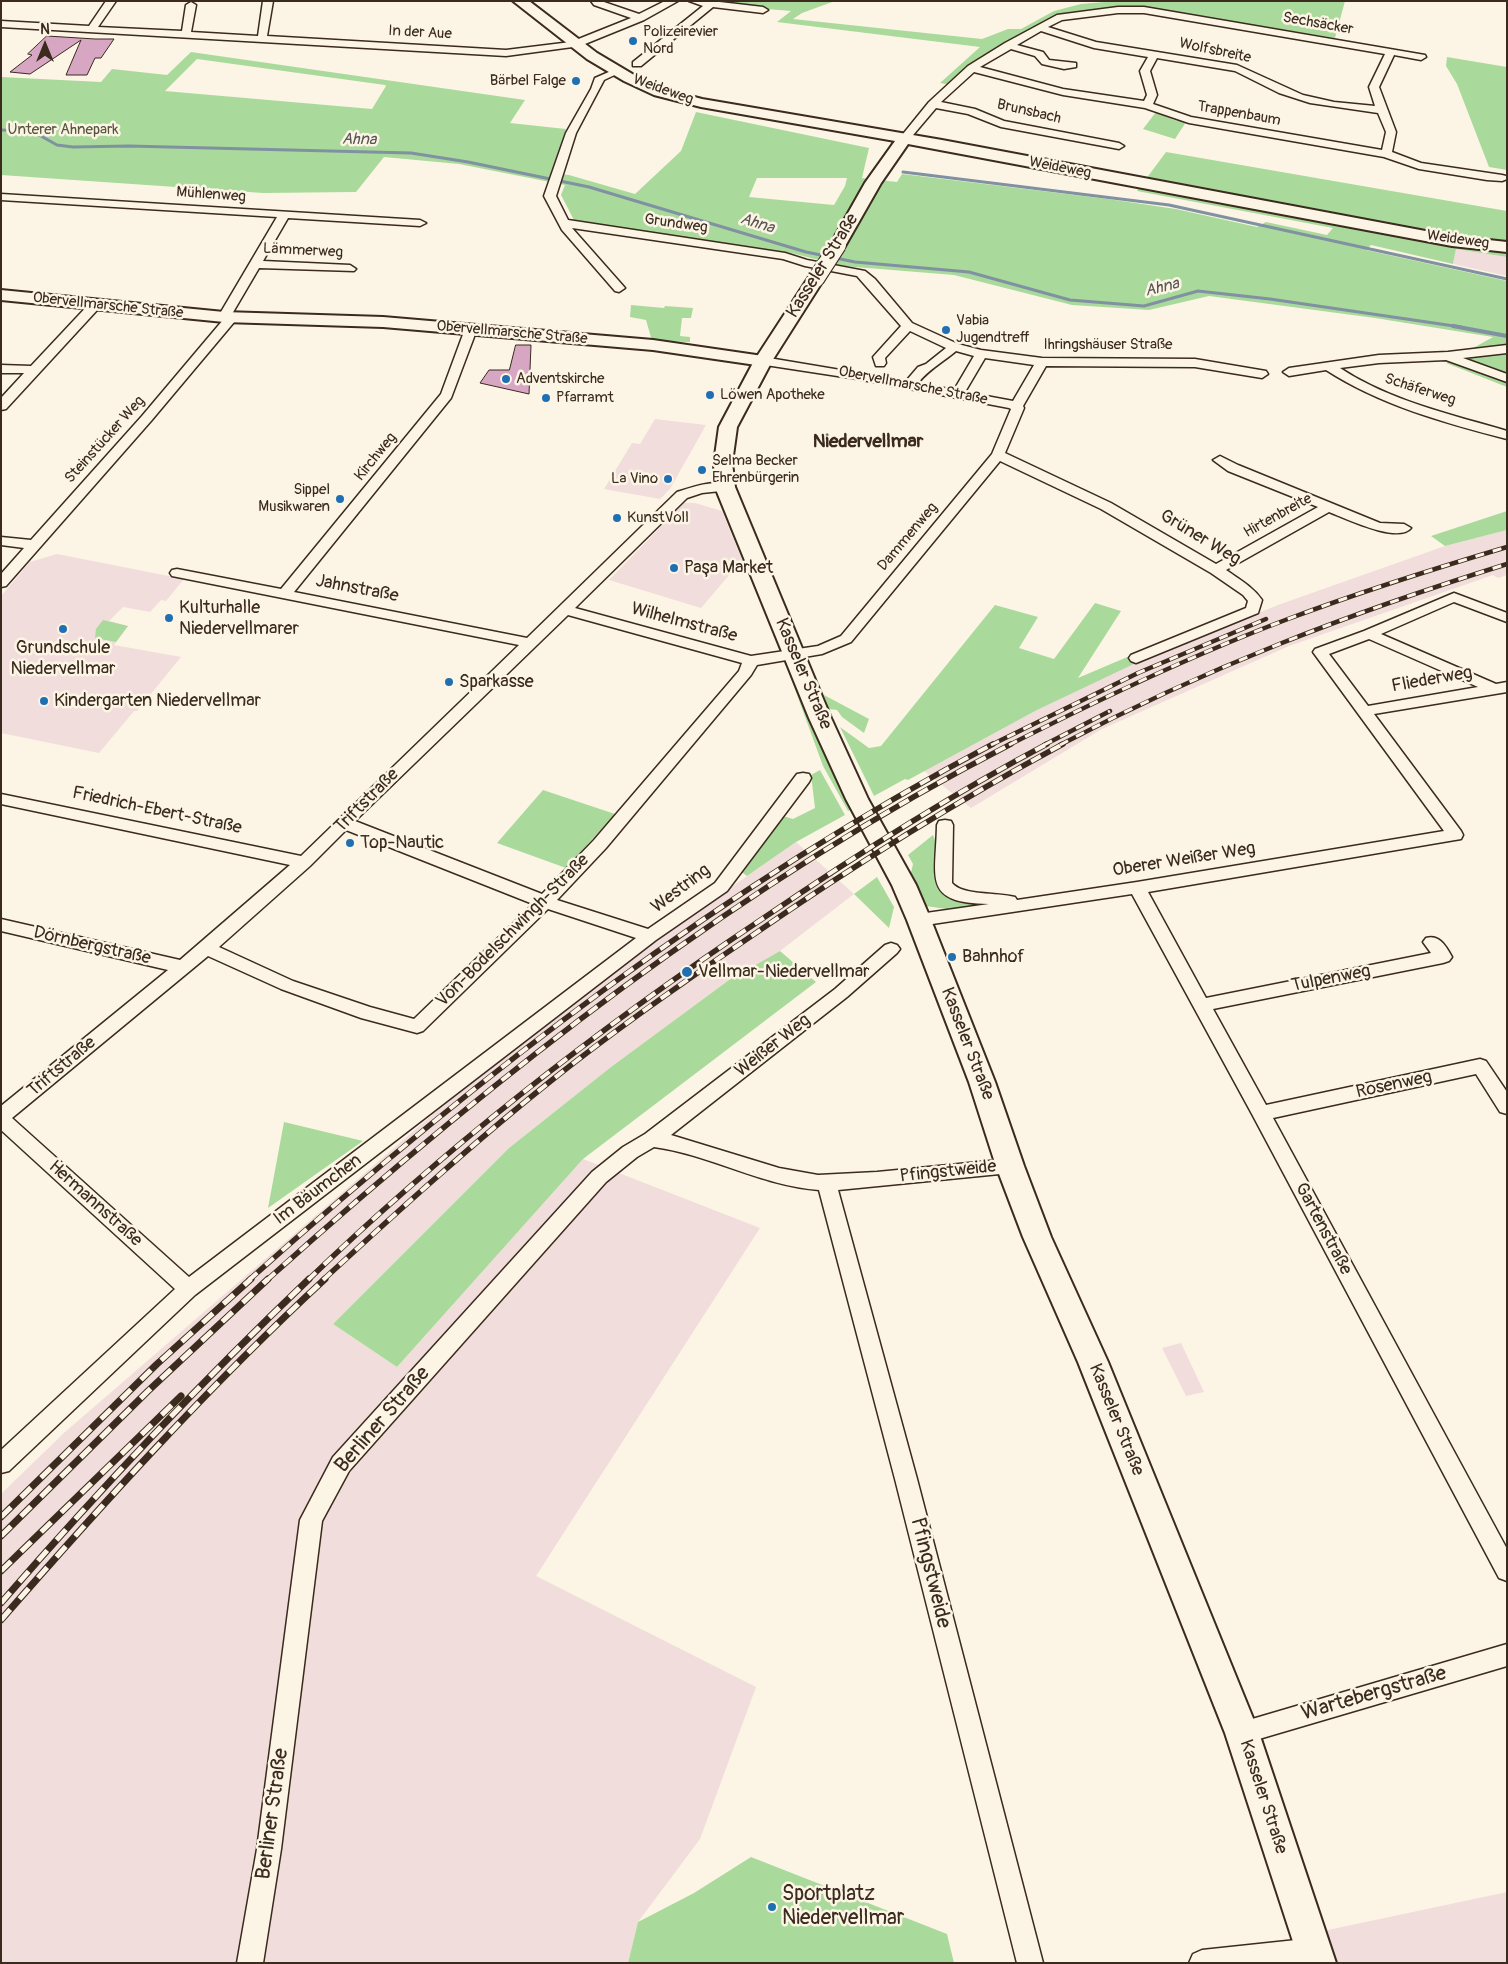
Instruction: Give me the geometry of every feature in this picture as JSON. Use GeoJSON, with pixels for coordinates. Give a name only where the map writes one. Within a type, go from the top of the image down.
{"type":"FeatureCollection","features":[{"type":"Feature","properties":{"kind":"main road","name":"Weideweg"},"geometry":{"type":"LineString","coordinates":[[520,1],[592,56],[623,74],[659,92],[701,103],[1356,224],[1452,241],[1507,247]]}},
{"type":"Feature","properties":{"kind":"main road"},"geometry":{"type":"LineString","coordinates":[[861,132],[874,140],[892,157]]}},
{"type":"Feature","properties":{"kind":"main road","name":"Kasseler Straße"},"geometry":{"type":"LineString","coordinates":[[904,139],[763,361],[728,427],[723,463],[725,487],[820,718],[857,799],[904,885],[919,920],[982,1082],[1010,1166],[1037,1238],[1093,1362],[1242,1733],[1316,1957]]}},
{"type":"Feature","properties":{"kind":"street"},"geometry":{"type":"LineString","coordinates":[[92,29],[110,1]]}},
{"type":"Feature","properties":{"kind":"street"},"geometry":{"type":"LineString","coordinates":[[262,39],[268,1]]}},
{"type":"Feature","properties":{"kind":"street"},"geometry":{"type":"LineString","coordinates":[[596,1],[596,3],[641,18]]}},
{"type":"Feature","properties":{"kind":"street","name":"In der Aue"},"geometry":{"type":"LineString","coordinates":[[1,24],[506,53],[576,44],[641,18],[673,1]]}},
{"type":"Feature","properties":{"kind":"street"},"geometry":{"type":"LineString","coordinates":[[694,1],[710,5],[763,10]]}},
{"type":"Feature","properties":{"kind":"street"},"geometry":{"type":"LineString","coordinates":[[186,34],[191,5]]}},
{"type":"Feature","properties":{"kind":"street"},"geometry":{"type":"LineString","coordinates":[[637,64],[710,5]]}},
{"type":"Feature","properties":{"kind":"street","name":"Sechsäcker"},"geometry":{"type":"LineString","coordinates":[[904,139],[933,104],[972,68],[1008,45],[1060,17],[1118,10],[1144,10],[1421,57]]}},
{"type":"Feature","properties":{"kind":"street","name":"Wolfsbreite"},"geometry":{"type":"LineString","coordinates":[[1041,28],[1094,45],[1237,68],[1254,74],[1278,89],[1300,97],[1381,110]]}},
{"type":"Feature","properties":{"kind":"street"},"geometry":{"type":"LineString","coordinates":[[1008,45],[1039,54],[1046,62],[1064,66],[1072,65]]}},
{"type":"Feature","properties":{"kind":"street"},"geometry":{"type":"LineString","coordinates":[[1386,154],[1391,132],[1381,110],[1374,87],[1391,51]]}},
{"type":"Feature","properties":{"kind":"street"},"geometry":{"type":"LineString","coordinates":[[1147,105],[1152,95],[1145,71],[1154,55]]}},
{"type":"Feature","properties":{"kind":"street","name":"Trappenbaum"},"geometry":{"type":"LineString","coordinates":[[972,68],[1063,92],[1147,105],[1189,120],[1386,154],[1419,166],[1502,178]]}},
{"type":"Feature","properties":{"kind":"street"},"geometry":{"type":"LineString","coordinates":[[619,288],[563,223],[550,196],[552,185],[558,174],[572,133],[596,90],[623,74]]}},
{"type":"Feature","properties":{"kind":"street","name":"Brunsbach"},"geometry":{"type":"LineString","coordinates":[[933,104],[971,111],[1001,124],[1119,146]]}},
{"type":"Feature","properties":{"kind":"street","name":"Mühlenweg"},"geometry":{"type":"LineString","coordinates":[[1,197],[420,223]]}},
{"type":"Feature","properties":{"kind":"street","name":"Steinstücker Weg"},"geometry":{"type":"LineString","coordinates":[[1,583],[173,390],[228,318],[254,264],[284,215]]}},
{"type":"Feature","properties":{"kind":"street","name":"Grundweg"},"geometry":{"type":"LineString","coordinates":[[563,223],[785,256],[805,263],[861,273],[871,282],[908,326]]}},
{"type":"Feature","properties":{"kind":"street","name":"Lämmerweg"},"geometry":{"type":"LineString","coordinates":[[254,264],[350,269]]}},
{"type":"Feature","properties":{"kind":"street","name":"Obervellmarsche Straße"},"geometry":{"type":"LineString","coordinates":[[1,295],[228,318],[342,319],[662,346],[819,368],[1017,406]]}},
{"type":"Feature","properties":{"kind":"street"},"geometry":{"type":"LineString","coordinates":[[1,406],[96,305]]}},
{"type":"Feature","properties":{"kind":"street"},"geometry":{"type":"LineString","coordinates":[[880,363],[880,357],[908,326]]}},
{"type":"Feature","properties":{"kind":"street","name":"Ihringshäuser Straße"},"geometry":{"type":"LineString","coordinates":[[908,326],[954,347],[981,354],[1042,362],[1195,363],[1262,374]]}},
{"type":"Feature","properties":{"kind":"street","name":"Kirchweg"},"geometry":{"type":"LineString","coordinates":[[285,594],[447,395],[471,329]]}},
{"type":"Feature","properties":{"kind":"street"},"geometry":{"type":"LineString","coordinates":[[910,384],[922,370],[954,347]]}},
{"type":"Feature","properties":{"kind":"street"},"geometry":{"type":"LineString","coordinates":[[1289,372],[1379,359],[1448,356],[1507,349]]}},
{"type":"Feature","properties":{"kind":"street"},"geometry":{"type":"LineString","coordinates":[[958,394],[981,354]]}},
{"type":"Feature","properties":{"kind":"street"},"geometry":{"type":"LineString","coordinates":[[1448,356],[1507,378]]}},
{"type":"Feature","properties":{"kind":"street","name":"Dammenweg"},"geometry":{"type":"LineString","coordinates":[[795,654],[822,650],[846,640],[998,455],[1017,406],[1042,362]]}},
{"type":"Feature","properties":{"kind":"street","name":"Schäferweg"},"geometry":{"type":"LineString","coordinates":[[1328,366],[1347,380],[1381,396],[1507,435]]}},
{"type":"Feature","properties":{"kind":"street"},"geometry":{"type":"LineString","coordinates":[[1,369],[35,370]]}},
{"type":"Feature","properties":{"kind":"street","name":"Grüner Weg"},"geometry":{"type":"LineString","coordinates":[[998,455],[1106,506],[1216,570],[1248,592],[1255,600],[1253,610],[1136,658]]}},
{"type":"Feature","properties":{"kind":"street","name":"Hirtenbreite"},"geometry":{"type":"LineString","coordinates":[[1220,460],[1233,468],[1378,526],[1404,528]]}},
{"type":"Feature","properties":{"kind":"street","name":"Triftstraße"},"geometry":{"type":"LineString","coordinates":[[1,1118],[206,948],[304,862],[682,495],[700,489],[725,487]]}},
{"type":"Feature","properties":{"kind":"street","name":"Hirtenbreite"},"geometry":{"type":"LineString","coordinates":[[1216,570],[1330,506]]}},
{"type":"Feature","properties":{"kind":"street"},"geometry":{"type":"LineString","coordinates":[[1,541],[34,545]]}},
{"type":"Feature","properties":{"kind":"street","name":"Jahnstraße"},"geometry":{"type":"LineString","coordinates":[[177,573],[530,643]]}},
{"type":"Feature","properties":{"kind":"street"},"geometry":{"type":"LineString","coordinates":[[1365,711],[1320,652],[1369,634],[1454,597],[1507,618]]}},
{"type":"Feature","properties":{"kind":"street","name":"Wilhelmstraße"},"geometry":{"type":"LineString","coordinates":[[565,610],[751,661],[795,654]]}},
{"type":"Feature","properties":{"kind":"street"},"geometry":{"type":"LineString","coordinates":[[1369,634],[1499,687]]}},
{"type":"Feature","properties":{"kind":"street","name":"Von-Bodelschwingh-Straße"},"geometry":{"type":"LineString","coordinates":[[206,948],[287,985],[367,1013],[417,1026],[545,902],[643,794],[746,672],[751,661]]}},
{"type":"Feature","properties":{"kind":"street","name":"Fliederweg"},"geometry":{"type":"LineString","coordinates":[[1365,711],[1499,687]]}},
{"type":"Feature","properties":{"kind":"street","name":"Oberer Weißer Weg"},"geometry":{"type":"LineString","coordinates":[[919,920],[1137,888],[1455,835],[1365,711]]}},
{"type":"Feature","properties":{"kind":"street","name":"Westring"},"geometry":{"type":"LineString","coordinates":[[344,823],[545,902],[650,936],[721,888],[803,778]]}},
{"type":"Feature","properties":{"kind":"street","name":"Friedrich-Ebert-Straße"},"geometry":{"type":"LineString","coordinates":[[1,799],[304,862]]}},
{"type":"Feature","properties":{"kind":"street"},"geometry":{"type":"LineString","coordinates":[[945,825],[944,884],[948,891],[958,896],[1005,899],[1021,905]]}},
{"type":"Feature","properties":{"kind":"street","name":"Gartenstraße"},"geometry":{"type":"LineString","coordinates":[[1137,888],[1261,1113],[1507,1571]]}},
{"type":"Feature","properties":{"kind":"street","name":"Dörnbergstraße"},"geometry":{"type":"LineString","coordinates":[[1,925],[183,967]]}},
{"type":"Feature","properties":{"kind":"street","name":"Im Bäumchen"},"geometry":{"type":"LineString","coordinates":[[1,1464],[188,1290],[650,936]]}},
{"type":"Feature","properties":{"kind":"street","name":"Tulpenweg"},"geometry":{"type":"LineString","coordinates":[[1201,1005],[1442,958],[1432,942]]}},
{"type":"Feature","properties":{"kind":"street","name":"Weißer Weg"},"geometry":{"type":"LineString","coordinates":[[652,1139],[841,993],[892,949]]}},
{"type":"Feature","properties":{"kind":"street","name":"Rosenweg"},"geometry":{"type":"LineString","coordinates":[[1261,1113],[1480,1066],[1507,1107]]}},
{"type":"Feature","properties":{"kind":"street","name":"Hermannstraße"},"geometry":{"type":"LineString","coordinates":[[1,1118],[188,1290]]}},
{"type":"Feature","properties":{"kind":"street","name":"Pfingstweide"},"geometry":{"type":"LineString","coordinates":[[652,1139],[676,1141],[752,1168],[797,1180],[827,1184],[917,1177],[1010,1166]]}},
{"type":"Feature","properties":{"kind":"street","name":"Berliner Straße"},"geometry":{"type":"LineString","coordinates":[[250,1963],[269,1849],[311,1520],[341,1464],[599,1177],[630,1152],[652,1139]]}},
{"type":"Feature","properties":{"kind":"street","name":"Pfingstweide"},"geometry":{"type":"LineString","coordinates":[[827,1184],[906,1479],[1030,1963]]}},
{"type":"Feature","properties":{"kind":"street","name":"Wartebergstraße"},"geometry":{"type":"LineString","coordinates":[[1242,1733],[1507,1655]]}},
{"type":"Feature","properties":{"kind":"street"},"geometry":{"type":"LineString","coordinates":[[1202,1963],[1316,1957]]}},
{"type":"Feature","properties":{"kind":"shaded area"},"geometry":{"type":"Polygon","coordinates":[[[1456,249],[1507,257],[1507,276],[1453,264],[1456,249]]]}},
{"type":"Feature","properties":{"kind":"shaded area"},"geometry":{"type":"Polygon","coordinates":[[[655,419],[706,425],[670,489],[660,499],[604,489],[632,443],[640,444],[655,419]]]}},
{"type":"Feature","properties":{"kind":"shaded area"},"geometry":{"type":"Polygon","coordinates":[[[684,503],[695,503],[722,511],[742,560],[701,608],[609,580],[684,503]]]}},
{"type":"Feature","properties":{"kind":"shaded area"},"geometry":{"type":"Polygon","coordinates":[[[1507,530],[1507,575],[1498,578],[1493,575],[1289,646],[1102,729],[971,808],[924,771],[1037,710],[1125,667],[1278,605],[1445,546],[1507,530]]]}},
{"type":"Feature","properties":{"kind":"shaded area","name":"Grundschule Niedervellmar"},"geometry":{"type":"Polygon","coordinates":[[[57,554],[184,579],[166,601],[161,600],[150,612],[123,607],[109,621],[128,626],[114,645],[181,657],[137,711],[134,711],[99,753],[1,733],[1,596],[30,562],[57,554]]]}},
{"type":"Feature","properties":{"kind":"shaded area"},"geometry":{"type":"Polygon","coordinates":[[[796,842],[854,894],[780,951],[729,980],[611,1067],[509,1148],[333,1324],[397,1367],[583,1159],[760,1228],[536,1576],[756,1687],[700,1839],[638,1922],[628,1963],[1,1963],[1,1494],[65,1432],[439,1109],[638,952],[796,842]]]}},
{"type":"Feature","properties":{"kind":"shaded area"},"geometry":{"type":"Polygon","coordinates":[[[1181,1343],[1204,1392],[1186,1396],[1162,1348],[1181,1343]]]}},
{"type":"Feature","properties":{"kind":"shaded area"},"geometry":{"type":"Polygon","coordinates":[[[1507,1892],[1507,1963],[1302,1963],[1295,1937],[1507,1892]]]}},
{"type":"Feature","properties":{"kind":"green space"},"geometry":{"type":"Polygon","coordinates":[[[705,1],[835,1],[802,13],[793,19],[982,39],[1008,29],[1021,29],[1054,11],[1081,4],[1116,1],[1345,1],[1335,38],[1141,7],[1061,15],[950,85],[940,83],[980,47],[777,22],[791,11],[720,5],[705,1]]]}},
{"type":"Feature","properties":{"kind":"green space","name":"Unterer Ahnepark"},"geometry":{"type":"Polygon","coordinates":[[[191,52],[525,100],[510,123],[566,129],[551,173],[569,175],[635,194],[681,151],[696,112],[869,148],[862,178],[897,182],[902,174],[1108,199],[1176,209],[1257,227],[1266,222],[1327,235],[1333,228],[1137,191],[1166,152],[1507,211],[1507,257],[1456,249],[1453,264],[1371,245],[1366,250],[1507,281],[1507,387],[1446,363],[1493,337],[1375,318],[1209,296],[1149,310],[1072,305],[954,275],[843,266],[791,253],[575,222],[561,195],[565,185],[459,164],[384,157],[356,192],[263,193],[1,175],[1,77],[101,82],[112,69],[167,75],[191,52]],[[197,59],[165,91],[372,109],[386,86],[385,85],[197,59]],[[757,178],[749,197],[834,205],[845,186],[847,178],[757,178]]]}},
{"type":"Feature","properties":{"kind":"green space"},"geometry":{"type":"Polygon","coordinates":[[[1447,57],[1507,67],[1507,170],[1489,167],[1457,84],[1446,66],[1447,57]]]}},
{"type":"Feature","properties":{"kind":"green space"},"geometry":{"type":"Polygon","coordinates":[[[1156,112],[1174,120],[1186,122],[1175,139],[1143,129],[1156,112]]]}},
{"type":"Feature","properties":{"kind":"green space"},"geometry":{"type":"Polygon","coordinates":[[[631,305],[693,308],[691,318],[682,318],[680,336],[690,337],[690,342],[652,341],[646,320],[630,317],[631,305]]]}},
{"type":"Feature","properties":{"kind":"green space"},"geometry":{"type":"Polygon","coordinates":[[[1507,511],[1507,530],[1445,546],[1431,536],[1507,511]]]}},
{"type":"Feature","properties":{"kind":"green space"},"geometry":{"type":"Polygon","coordinates":[[[1095,603],[1121,611],[1078,678],[1132,655],[1140,661],[1037,710],[908,780],[905,779],[874,796],[840,727],[869,748],[881,746],[995,605],[1038,617],[1019,648],[1054,659],[1095,603]]]}},
{"type":"Feature","properties":{"kind":"green space"},"geometry":{"type":"Polygon","coordinates":[[[103,620],[128,626],[116,642],[95,638],[96,629],[103,620]]]}},
{"type":"Feature","properties":{"kind":"green space"},"geometry":{"type":"Polygon","coordinates":[[[785,662],[789,663],[853,808],[848,811],[823,766],[785,662]]]}},
{"type":"Feature","properties":{"kind":"green space"},"geometry":{"type":"Polygon","coordinates":[[[824,695],[869,719],[864,733],[842,717],[837,710],[829,709],[824,695]]]}},
{"type":"Feature","properties":{"kind":"green space"},"geometry":{"type":"Polygon","coordinates":[[[820,770],[845,815],[796,842],[747,876],[739,870],[783,816],[793,819],[815,808],[811,775],[820,770]]]}},
{"type":"Feature","properties":{"kind":"green space"},"geometry":{"type":"Polygon","coordinates":[[[543,790],[615,814],[566,868],[497,843],[543,790]]]}},
{"type":"Feature","properties":{"kind":"green space"},"geometry":{"type":"Polygon","coordinates":[[[933,835],[937,848],[938,882],[941,890],[955,899],[1004,903],[953,910],[926,906],[910,877],[913,864],[908,855],[933,835]]]}},
{"type":"Feature","properties":{"kind":"green space"},"geometry":{"type":"Polygon","coordinates":[[[877,877],[894,907],[889,928],[854,894],[877,877]]]}},
{"type":"Feature","properties":{"kind":"green space"},"geometry":{"type":"Polygon","coordinates":[[[780,951],[816,982],[583,1159],[397,1367],[333,1324],[509,1148],[611,1067],[729,980],[780,951]]]}},
{"type":"Feature","properties":{"kind":"green space"},"geometry":{"type":"Polygon","coordinates":[[[284,1122],[363,1141],[268,1208],[284,1122]]]}},
{"type":"Feature","properties":{"kind":"green space","name":"Sportplatz Niedervellmar"},"geometry":{"type":"Polygon","coordinates":[[[751,1857],[947,1934],[954,1963],[628,1963],[638,1922],[694,1893],[751,1857]]]}},
{"type":"Feature","properties":{"kind":"building"},"geometry":{"type":"Polygon","coordinates":[[[47,36],[114,39],[101,58],[95,58],[87,75],[66,75],[81,40],[30,74],[10,72],[32,55],[28,54],[47,36]]]}},
{"type":"Feature","properties":{"kind":"building","name":"Adventskirche"},"geometry":{"type":"Polygon","coordinates":[[[516,345],[531,345],[529,394],[480,383],[489,370],[509,370],[516,345]]]}},
{"type":"Feature","properties":{"kind":"waterway","name":"Ahna"},"geometry":{"type":"LineString","coordinates":[[1,130],[32,131],[57,145],[73,147],[129,146],[411,153],[468,162],[589,187],[806,252],[855,262],[969,272],[1070,300],[1144,306],[1198,291],[1270,299],[1461,327]]}},
{"type":"Feature","properties":{"kind":"waterway"},"geometry":{"type":"LineString","coordinates":[[903,172],[1169,205],[1507,279]]}},
{"type":"Feature","properties":{"kind":"waterway","name":"Ahna"},"geometry":{"type":"LineString","coordinates":[[1453,326],[1507,336]]}},
{"type":"Feature","properties":{"kind":"railway"},"geometry":{"type":"LineString","coordinates":[[1011,744],[1147,678],[1252,633],[1369,590],[1507,547]]}},
{"type":"Feature","properties":{"kind":"railway"},"geometry":{"type":"LineString","coordinates":[[1060,745],[1169,691],[1279,644],[1391,602],[1507,564]]}},
{"type":"Feature","properties":{"kind":"railway"},"geometry":{"type":"LineString","coordinates":[[993,744],[1138,673],[1266,619]]}},
{"type":"Feature","properties":{"kind":"railway"},"geometry":{"type":"LineString","coordinates":[[1044,745],[1110,711]]}},
{"type":"Feature","properties":{"kind":"railway"},"geometry":{"type":"LineString","coordinates":[[249,1280],[423,1130],[513,1058],[605,989],[794,859],[893,800],[993,744]]}},
{"type":"Feature","properties":{"kind":"railway"},"geometry":{"type":"LineString","coordinates":[[267,1280],[441,1130],[530,1058],[622,988],[716,921],[812,858],[910,799],[1011,744]]}},
{"type":"Feature","properties":{"kind":"railway"},"geometry":{"type":"LineString","coordinates":[[308,1280],[361,1230],[471,1134],[528,1088],[645,1000],[868,849],[974,784],[1047,744]]}},
{"type":"Feature","properties":{"kind":"railway"},"geometry":{"type":"LineString","coordinates":[[323,1280],[493,1128],[625,1024],[865,860],[943,812],[1063,744]]}},
{"type":"Feature","properties":{"kind":"railway"},"geometry":{"type":"LineString","coordinates":[[1,1517],[157,1364],[251,1279]]}},
{"type":"Feature","properties":{"kind":"railway"},"geometry":{"type":"LineString","coordinates":[[1,1536],[148,1391],[268,1279]]}},
{"type":"Feature","properties":{"kind":"railway"},"geometry":{"type":"LineString","coordinates":[[1,1603],[151,1437],[309,1279]]}},
{"type":"Feature","properties":{"kind":"railway"},"geometry":{"type":"LineString","coordinates":[[1,1620],[158,1445],[240,1360],[325,1279]]}},
{"type":"Feature","properties":{"kind":"railway"},"geometry":{"type":"LineString","coordinates":[[1,1571],[181,1396]]}},
{"type":"Feature","properties":{"kind":"place","name":"Polizeirevier Nord"},"geometry":{"type":"Point","coordinates":[633,41]}},
{"type":"Feature","properties":{"kind":"place","name":"Bärbel Falge"},"geometry":{"type":"Point","coordinates":[576,81]}},
{"type":"Feature","properties":{"kind":"place","name":"Vabia Jugendtreff"},"geometry":{"type":"Point","coordinates":[946,330]}},
{"type":"Feature","properties":{"kind":"place","name":"Adventskirche"},"geometry":{"type":"Point","coordinates":[506,379]}},
{"type":"Feature","properties":{"kind":"place","name":"Löwen Apotheke"},"geometry":{"type":"Point","coordinates":[710,395]}},
{"type":"Feature","properties":{"kind":"place","name":"Pfarramt"},"geometry":{"type":"Point","coordinates":[546,398]}},
{"type":"Feature","properties":{"kind":"place","name":"Selma Becker Ehrenbürgerin"},"geometry":{"type":"Point","coordinates":[702,470]}},
{"type":"Feature","properties":{"kind":"place","name":"La Vino"},"geometry":{"type":"Point","coordinates":[668,479]}},
{"type":"Feature","properties":{"kind":"place","name":"Sippel Musikwaren"},"geometry":{"type":"Point","coordinates":[340,499]}},
{"type":"Feature","properties":{"kind":"place","name":"KunstVoll"},"geometry":{"type":"Point","coordinates":[617,518]}},
{"type":"Feature","properties":{"kind":"place","name":"Paşa Market"},"geometry":{"type":"Point","coordinates":[674,568]}},
{"type":"Feature","properties":{"kind":"place","name":"Kulturhalle Niedervellmarer"},"geometry":{"type":"Point","coordinates":[169,618]}},
{"type":"Feature","properties":{"kind":"place","name":"Grundschule Niedervellmar"},"geometry":{"type":"Point","coordinates":[63,629]}},
{"type":"Feature","properties":{"kind":"place","name":"Sparkasse"},"geometry":{"type":"Point","coordinates":[449,682]}},
{"type":"Feature","properties":{"kind":"place","name":"Kindergarten Niedervellmar"},"geometry":{"type":"Point","coordinates":[44,701]}},
{"type":"Feature","properties":{"kind":"place","name":"Top-Nautic"},"geometry":{"type":"Point","coordinates":[350,843]}},
{"type":"Feature","properties":{"kind":"place","name":"Bahnhof"},"geometry":{"type":"Point","coordinates":[952,957]}},
{"type":"Feature","properties":{"kind":"place","name":"Vellmar-Niedervellmar"},"geometry":{"type":"Point","coordinates":[687,972]}},
{"type":"Feature","properties":{"kind":"place","name":"Sportplatz Niedervellmar"},"geometry":{"type":"Point","coordinates":[772,1907]}},
{"type":"Feature","properties":{"kind":"district","name":"Niedervellmar"},"geometry":{"type":"Point","coordinates":[868,442]}}]}
